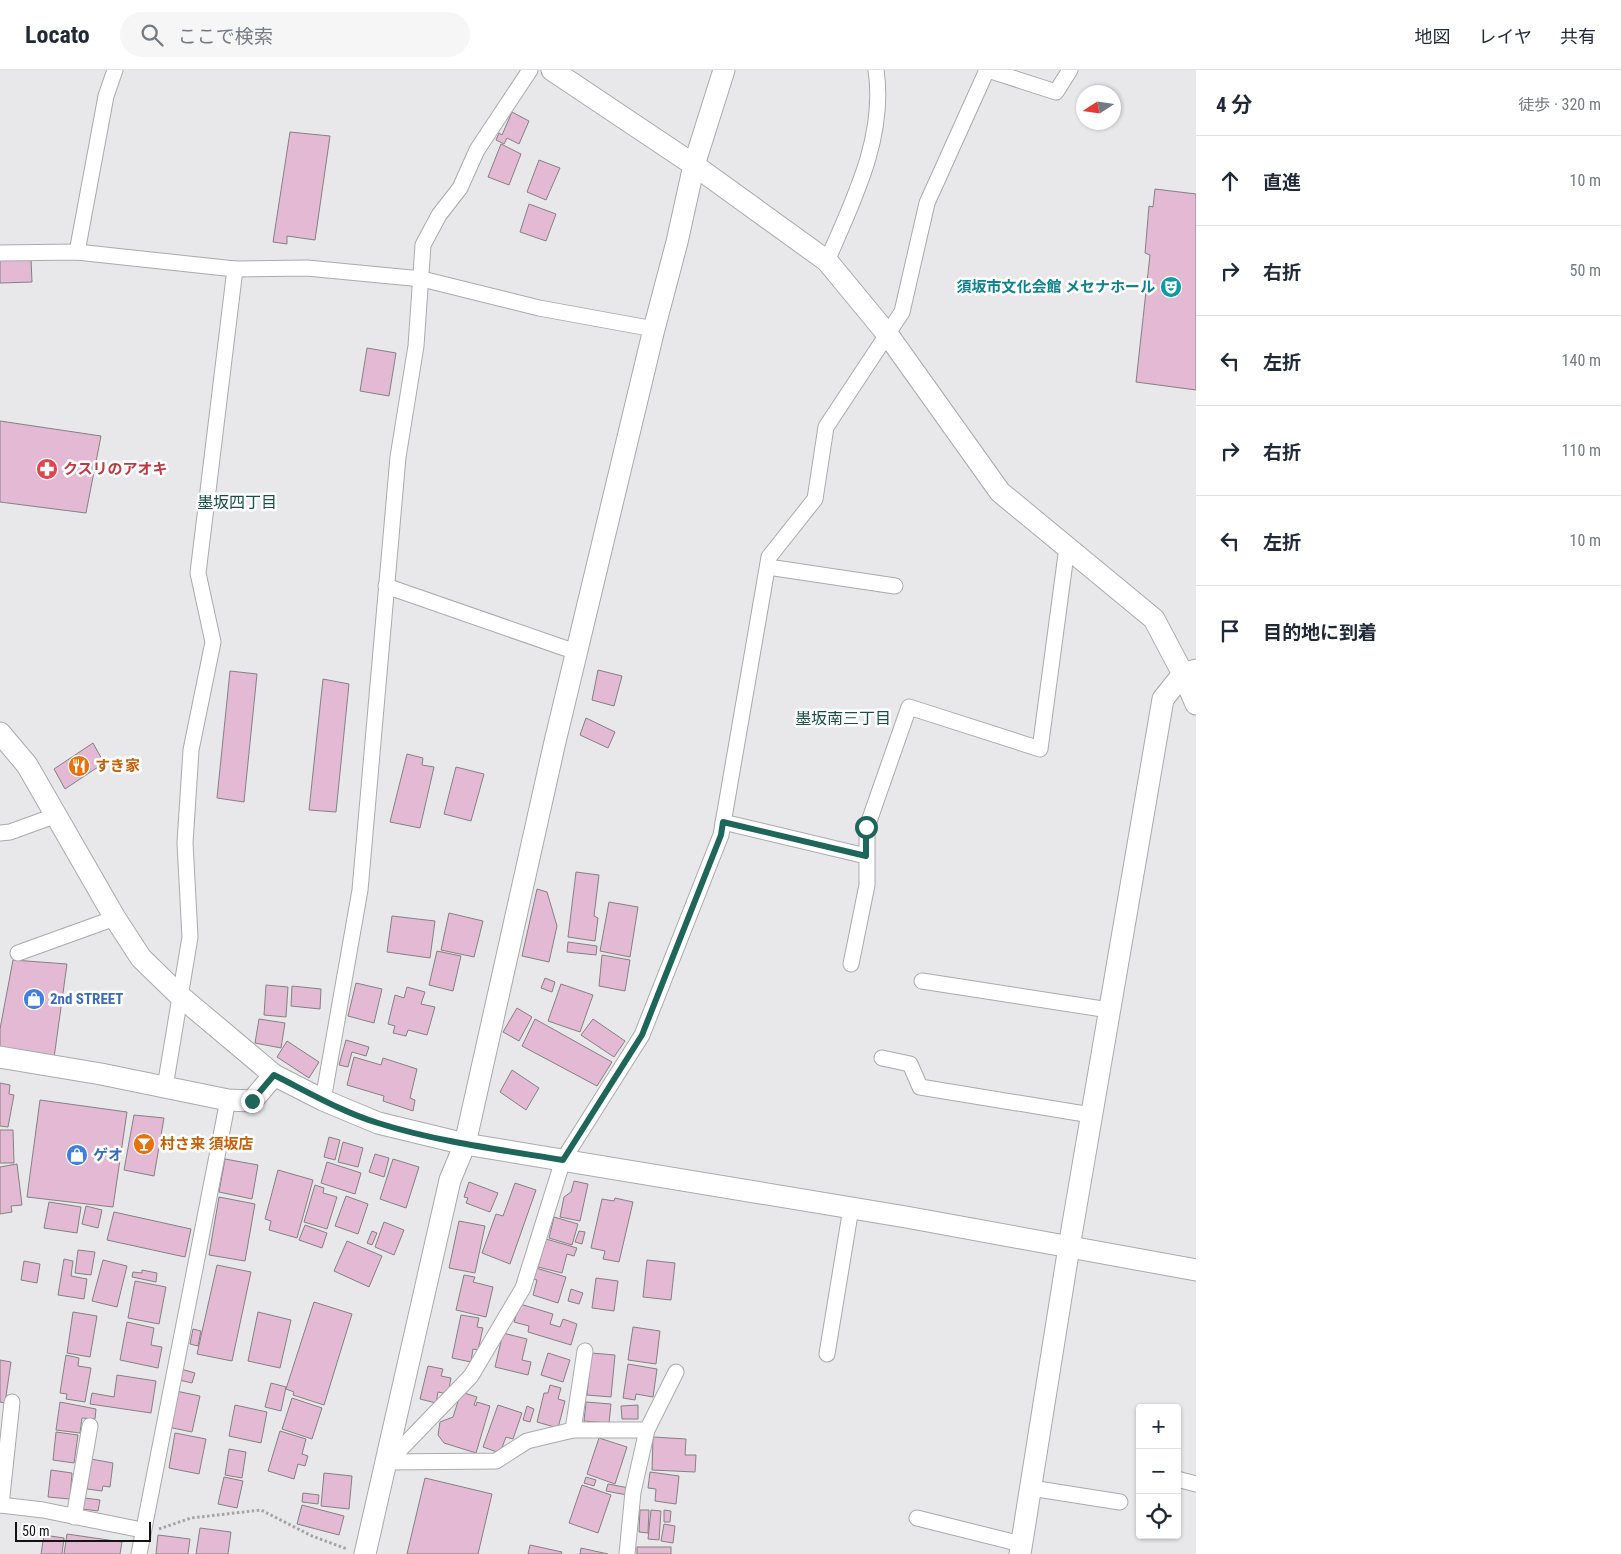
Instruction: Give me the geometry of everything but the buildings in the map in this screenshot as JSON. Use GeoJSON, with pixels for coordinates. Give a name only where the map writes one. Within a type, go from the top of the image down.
{"type":"FeatureCollection","features":[{"type":"Feature","properties":{"kind":"street"},"geometry":{"type":"LineString","coordinates":[[77,252],[106,96],[114,70]]}},
{"type":"Feature","properties":{"kind":"street"},"geometry":{"type":"LineString","coordinates":[[323,1100],[360,890],[398,457],[416,346],[423,245],[439,215],[460,188],[477,150],[530,70]]}},
{"type":"Feature","properties":{"kind":"street"},"geometry":{"type":"LineString","coordinates":[[552,70],[694,165],[827,261],[888,335],[1000,492],[1154,619],[1190,672],[1196,704]]}},
{"type":"Feature","properties":{"kind":"street"},"geometry":{"type":"LineString","coordinates":[[357,1552],[388,1462],[450,1180],[465,1144],[576,652],[654,328],[677,242],[694,165],[724,70]]}},
{"type":"Feature","properties":{"kind":"street"},"geometry":{"type":"LineString","coordinates":[[827,261],[856,193],[878,117],[879,88],[876,70]]}},
{"type":"Feature","properties":{"kind":"street"},"geometry":{"type":"LineString","coordinates":[[388,1462],[471,1376],[523,1288],[563,1160],[642,1035],[721,835],[769,557],[816,499],[826,427],[902,312],[927,203],[987,70],[1056,92],[1070,70]]}},
{"type":"Feature","properties":{"kind":"street"},"geometry":{"type":"LineString","coordinates":[[0,253],[77,252],[235,269],[307,268],[422,279],[538,308],[654,328]]}},
{"type":"Feature","properties":{"kind":"street"},"geometry":{"type":"LineString","coordinates":[[165,1087],[190,937],[186,842],[191,750],[213,642],[198,574],[235,269]]}},
{"type":"Feature","properties":{"kind":"street"},"geometry":{"type":"LineString","coordinates":[[852,964],[867,885],[866,827],[909,707],[1040,749],[1067,547]]}},
{"type":"Feature","properties":{"kind":"street"},"geometry":{"type":"LineString","coordinates":[[768,567],[895,586]]}},
{"type":"Feature","properties":{"kind":"street"},"geometry":{"type":"LineString","coordinates":[[386,586],[576,652]]}},
{"type":"Feature","properties":{"kind":"street"},"geometry":{"type":"LineString","coordinates":[[917,1518],[1021,1549],[1091,1115],[1163,699],[1190,672]]}},
{"type":"Feature","properties":{"kind":"street"},"geometry":{"type":"LineString","coordinates":[[0,733],[27,765],[115,918],[141,958],[180,996],[274,1075],[323,1100],[378,1123],[465,1144],[851,1208],[1196,1270]]}},
{"type":"Feature","properties":{"kind":"street"},"geometry":{"type":"LineString","coordinates":[[0,833],[10,832],[57,815]]}},
{"type":"Feature","properties":{"kind":"street"},"geometry":{"type":"LineString","coordinates":[[723,822],[866,856]]}},
{"type":"Feature","properties":{"kind":"street"},"geometry":{"type":"LineString","coordinates":[[18,953],[115,918]]}},
{"type":"Feature","properties":{"kind":"street"},"geometry":{"type":"LineString","coordinates":[[922,981],[1109,1010]]}},
{"type":"Feature","properties":{"kind":"street"},"geometry":{"type":"LineString","coordinates":[[0,1057],[228,1100],[252,1101],[274,1075]]}},
{"type":"Feature","properties":{"kind":"street"},"geometry":{"type":"LineString","coordinates":[[882,1058],[910,1064],[920,1087],[1091,1115]]}},
{"type":"Feature","properties":{"kind":"street"},"geometry":{"type":"LineString","coordinates":[[138,1554],[228,1100]]}},
{"type":"Feature","properties":{"kind":"street"},"geometry":{"type":"LineString","coordinates":[[828,1354],[851,1208]]}},
{"type":"Feature","properties":{"kind":"street"},"geometry":{"type":"LineString","coordinates":[[573,1430],[585,1351]]}},
{"type":"Feature","properties":{"kind":"street"},"geometry":{"type":"LineString","coordinates":[[627,1554],[633,1492],[647,1430],[676,1372]]}},
{"type":"Feature","properties":{"kind":"street"},"geometry":{"type":"LineString","coordinates":[[12,1402],[0,1505],[74,1516],[142,1530]]}},
{"type":"Feature","properties":{"kind":"street"},"geometry":{"type":"LineString","coordinates":[[74,1516],[90,1426]]}},
{"type":"Feature","properties":{"kind":"street"},"geometry":{"type":"LineString","coordinates":[[388,1462],[496,1461],[527,1441],[573,1430],[647,1430]]}},
{"type":"Feature","properties":{"kind":"street"},"geometry":{"type":"LineString","coordinates":[[1181,1480],[1196,1484]]}},
{"type":"Feature","properties":{"kind":"street"},"geometry":{"type":"LineString","coordinates":[[1031,1488],[1120,1502]]}},
{"type":"Feature","properties":{"kind":"path"},"geometry":{"type":"LineString","coordinates":[[142,1530],[158,1530],[191,1518],[261,1510],[312,1536],[357,1552]]}},
{"type":"Feature","properties":{"kind":"place","name":"須坂市文化会館 メセナホール"},"geometry":{"type":"Point","coordinates":[1171,287]}},
{"type":"Feature","properties":{"kind":"place","name":"クスリのアオキ"},"geometry":{"type":"Point","coordinates":[47,469]}},
{"type":"Feature","properties":{"kind":"place","name":"すき家"},"geometry":{"type":"Point","coordinates":[79,766]}},
{"type":"Feature","properties":{"kind":"place","name":"2nd STREET"},"geometry":{"type":"Point","coordinates":[34,999]}},
{"type":"Feature","properties":{"kind":"place","name":"村さ来 須坂店"},"geometry":{"type":"Point","coordinates":[144,1144]}},
{"type":"Feature","properties":{"kind":"place","name":"ゲオ"},"geometry":{"type":"Point","coordinates":[77,1155]}},
{"type":"Feature","properties":{"kind":"district","name":"墨坂四丁目"},"geometry":{"type":"Point","coordinates":[237,502]}},
{"type":"Feature","properties":{"kind":"district","name":"墨坂南三丁目"},"geometry":{"type":"Point","coordinates":[843,718]}},
{"type":"Feature","properties":{"kind":"route"},"geometry":{"type":"LineString","coordinates":[[252,1101],[274,1075],[323,1100],[378,1123],[465,1144],[563,1160],[642,1035],[721,835],[723,822],[866,856],[866,827]]}}]}
